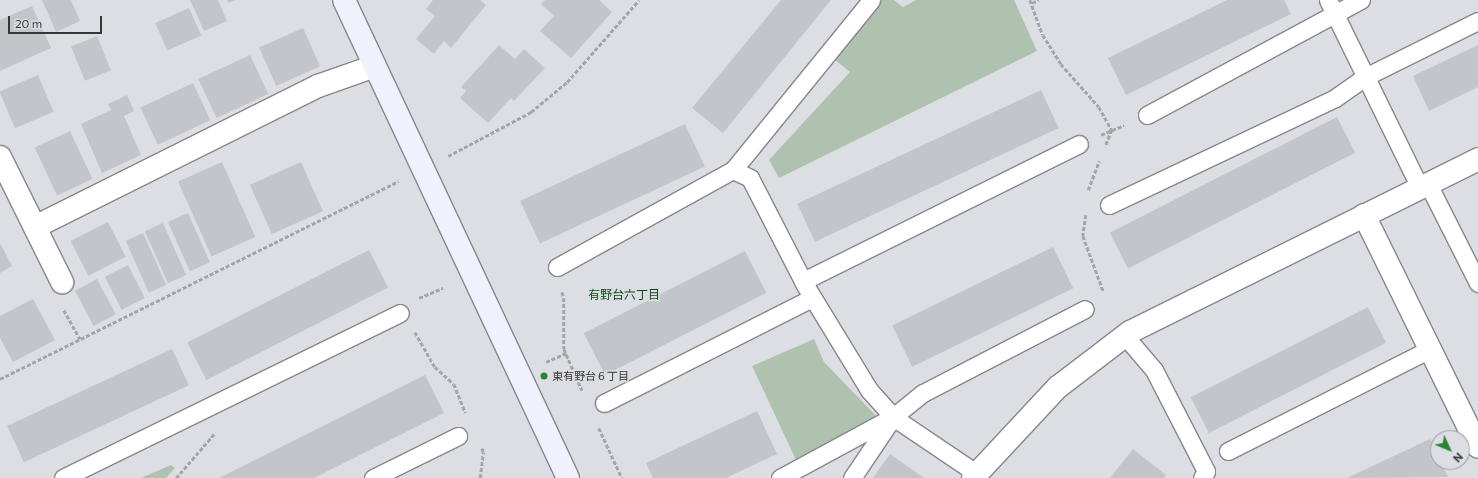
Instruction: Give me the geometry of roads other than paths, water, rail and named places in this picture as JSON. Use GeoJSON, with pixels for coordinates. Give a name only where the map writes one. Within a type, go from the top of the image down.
{"type":"FeatureCollection","features":[{"type":"Feature","properties":{"kind":"street"},"geometry":{"type":"LineString","coordinates":[[344,0],[568,478]]}},
{"type":"Feature","properties":{"kind":"street"},"geometry":{"type":"LineString","coordinates":[[35,227],[318,86],[375,66]]}},
{"type":"Feature","properties":{"kind":"street"},"geometry":{"type":"LineString","coordinates":[[0,157],[62,282]]}},
{"type":"Feature","properties":{"kind":"street"},"geometry":{"type":"LineString","coordinates":[[974,476],[1058,387],[1125,336],[1478,159]]}},
{"type":"Feature","properties":{"kind":"street"},"geometry":{"type":"LineString","coordinates":[[1364,215],[1478,447]]}},
{"type":"Feature","properties":{"kind":"lane"},"geometry":{"type":"LineString","coordinates":[[557,267],[733,170],[871,0]]}},
{"type":"Feature","properties":{"kind":"lane"},"geometry":{"type":"LineString","coordinates":[[1147,115],[1331,7],[1361,0]]}},
{"type":"Feature","properties":{"kind":"lane"},"geometry":{"type":"LineString","coordinates":[[1331,7],[1364,77],[1478,283]]}},
{"type":"Feature","properties":{"kind":"lane"},"geometry":{"type":"LineString","coordinates":[[1109,205],[1334,98],[1364,77],[1478,21]]}},
{"type":"Feature","properties":{"kind":"lane"},"geometry":{"type":"LineString","coordinates":[[803,281],[1080,144]]}},
{"type":"Feature","properties":{"kind":"lane"},"geometry":{"type":"LineString","coordinates":[[733,170],[750,178],[812,298],[869,390],[893,417],[974,476]]}},
{"type":"Feature","properties":{"kind":"lane"},"geometry":{"type":"LineString","coordinates":[[604,403],[812,298]]}},
{"type":"Feature","properties":{"kind":"lane"},"geometry":{"type":"LineString","coordinates":[[63,478],[406,307]]}},
{"type":"Feature","properties":{"kind":"lane"},"geometry":{"type":"LineString","coordinates":[[780,478],[893,417],[923,393],[1085,310]]}},
{"type":"Feature","properties":{"kind":"lane"},"geometry":{"type":"LineString","coordinates":[[1125,336],[1154,370],[1206,472],[1202,478]]}},
{"type":"Feature","properties":{"kind":"lane"},"geometry":{"type":"LineString","coordinates":[[1228,450],[1430,349]]}},
{"type":"Feature","properties":{"kind":"lane"},"geometry":{"type":"LineString","coordinates":[[852,478],[893,417]]}},
{"type":"Feature","properties":{"kind":"lane"},"geometry":{"type":"LineString","coordinates":[[373,478],[458,436]]}},
{"type":"Feature","properties":{"kind":"place","name":"東有野台６丁目"},"geometry":{"type":"Point","coordinates":[544,376]}},
{"type":"Feature","properties":{"kind":"district","name":"有野台六丁目"},"geometry":{"type":"Point","coordinates":[624,295]}}]}
